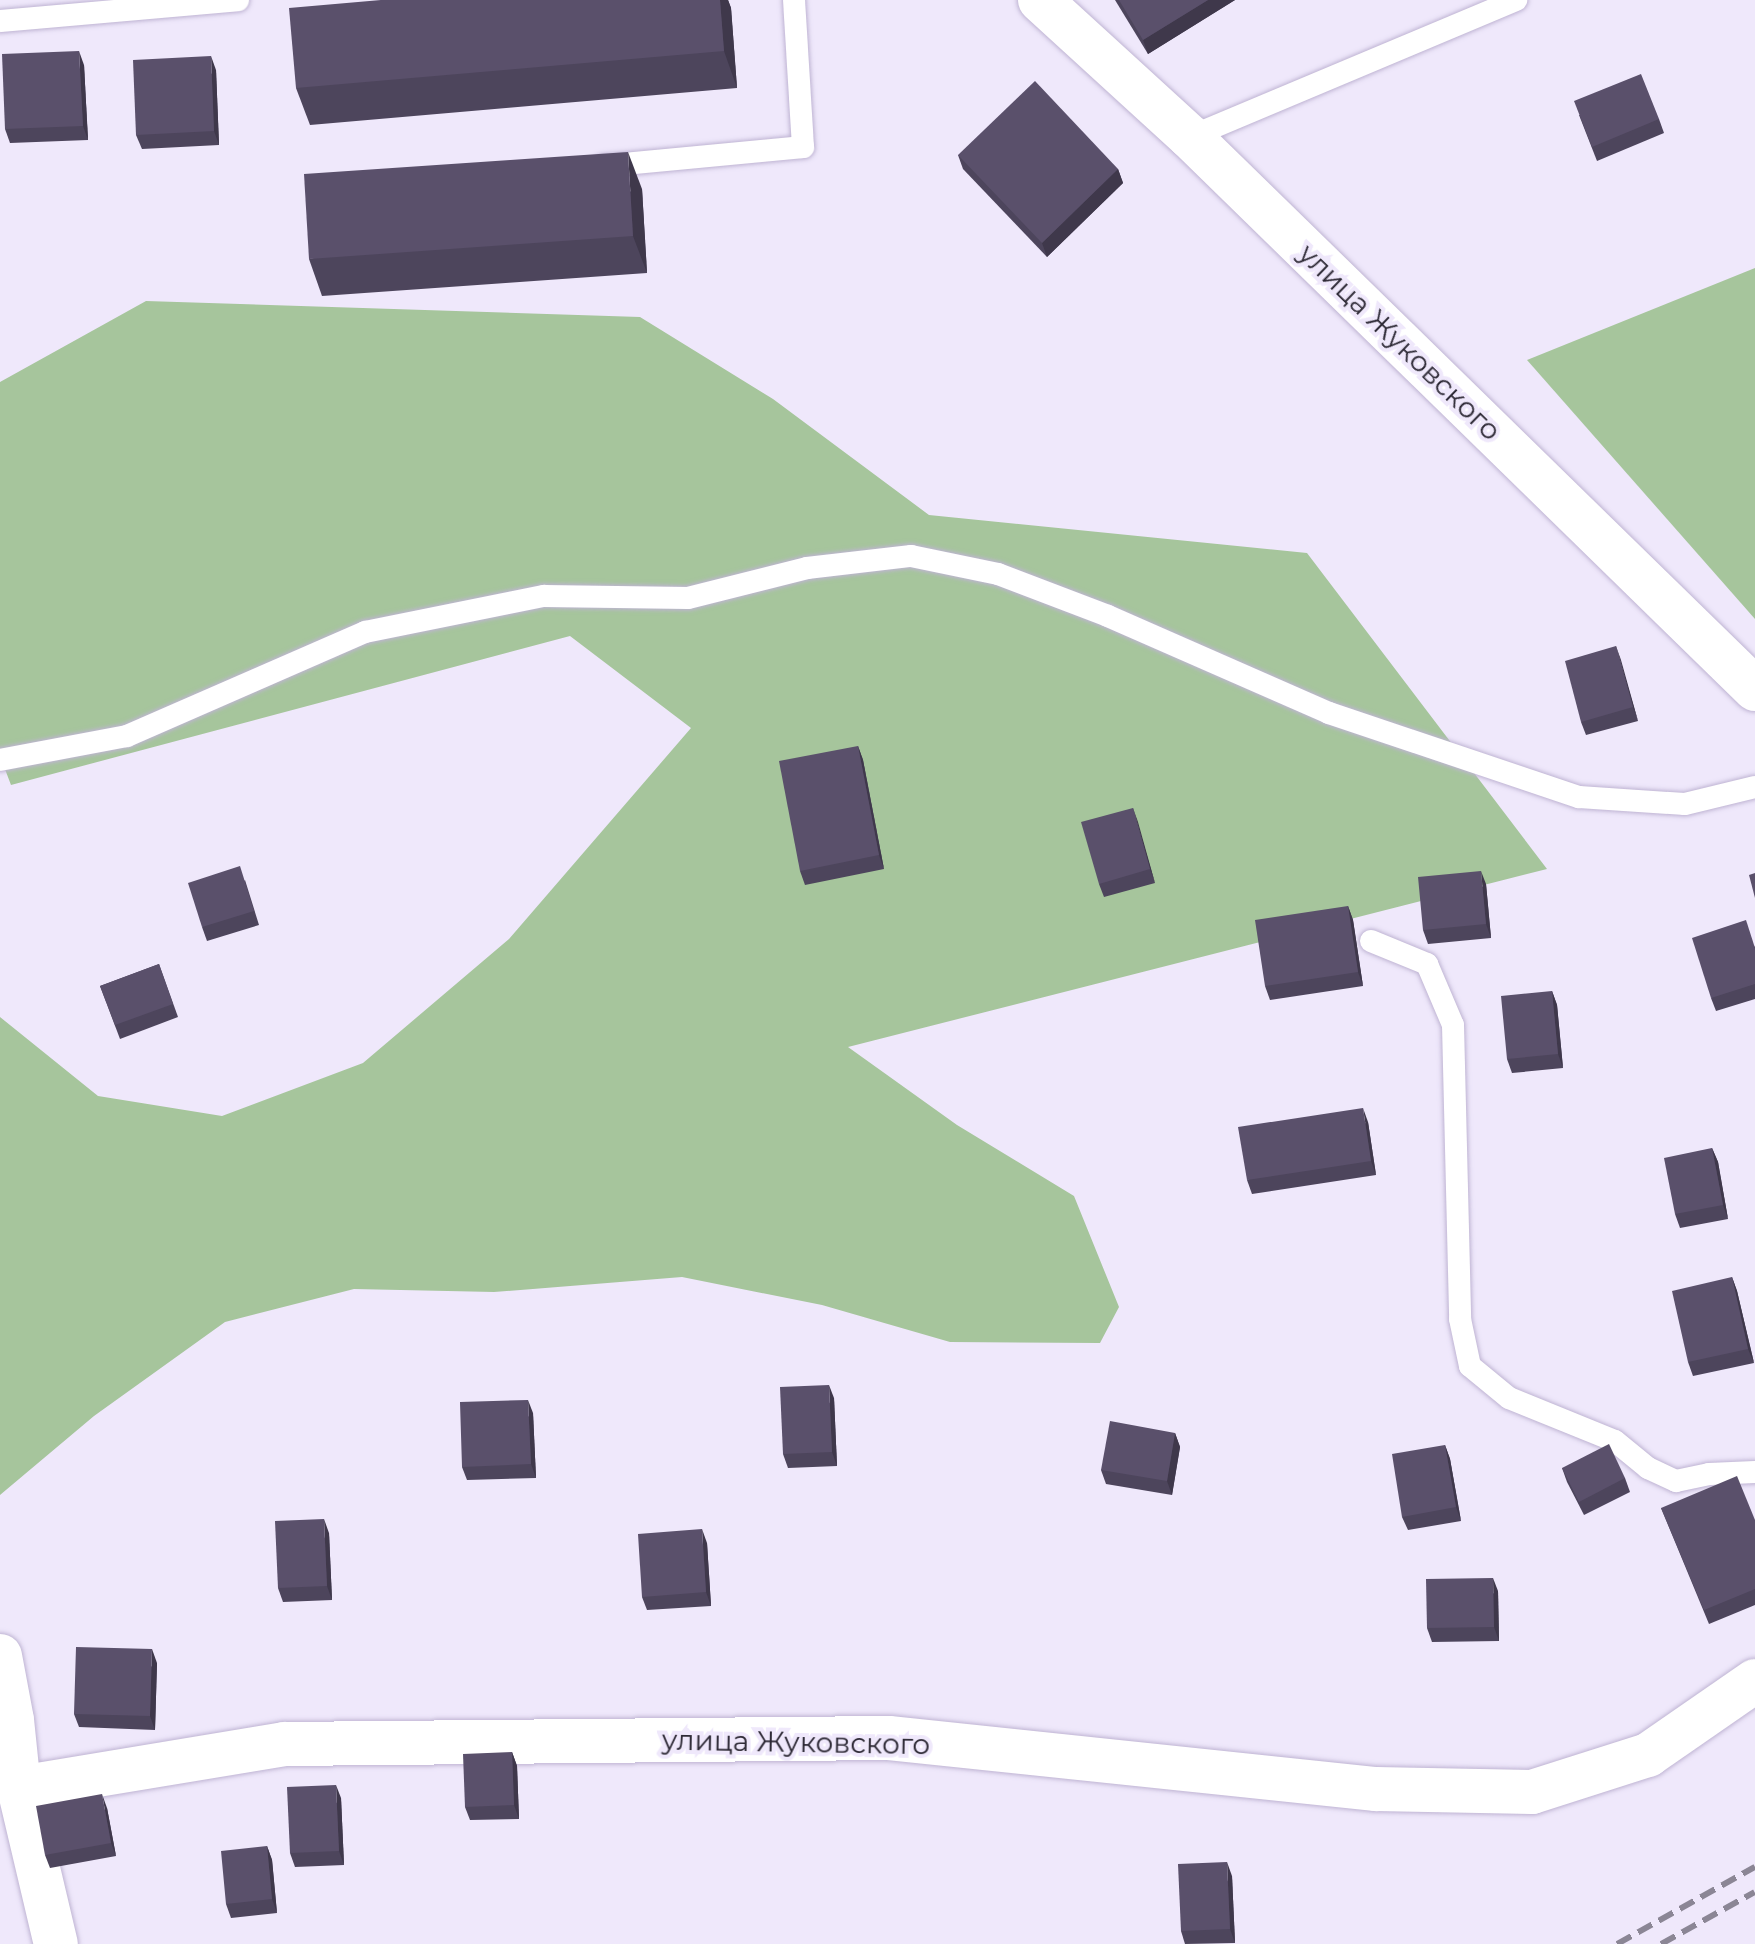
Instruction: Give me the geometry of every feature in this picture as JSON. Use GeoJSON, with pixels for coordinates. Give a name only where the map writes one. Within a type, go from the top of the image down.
{"type":"FeatureCollection","features":[{"type":"Feature","properties":{"kind":"street","name":"улица Жуковского"},"geometry":{"type":"LineString","coordinates":[[1040,0],[1190,137],[1755,689]]}},
{"type":"Feature","properties":{"kind":"street"},"geometry":{"type":"LineString","coordinates":[[0,1656],[19,1788],[56,1944]]}},
{"type":"Feature","properties":{"kind":"street","name":"улица Жуковского"},"geometry":{"type":"LineString","coordinates":[[19,1788],[284,1744],[889,1738],[1376,1789],[1532,1792],[1648,1755],[1755,1681]]}},
{"type":"Feature","properties":{"kind":"lane"},"geometry":{"type":"LineString","coordinates":[[0,21],[238,0]]}},
{"type":"Feature","properties":{"kind":"lane"},"geometry":{"type":"LineString","coordinates":[[585,167],[803,147],[794,0]]}},
{"type":"Feature","properties":{"kind":"lane"},"geometry":{"type":"LineString","coordinates":[[1190,137],[1516,0]]}},
{"type":"Feature","properties":{"kind":"lane"},"geometry":{"type":"LineString","coordinates":[[0,760],[127,736],[365,632],[544,596],[688,598],[807,568],[911,556],[998,574],[1108,616],[1329,713],[1579,797],[1685,804],[1755,787]]}},
{"type":"Feature","properties":{"kind":"lane"},"geometry":{"type":"LineString","coordinates":[[1371,941],[1427,964],[1453,1025],[1460,1319],[1470,1366],[1509,1398],[1615,1441],[1648,1468],[1676,1481],[1709,1474],[1755,1472]]}},
{"type":"Feature","properties":{"kind":"green space"},"geometry":{"type":"Polygon","coordinates":[[[1755,268],[1755,619],[1527,360],[1755,268]]]}},
{"type":"Feature","properties":{"kind":"green space"},"geometry":{"type":"Polygon","coordinates":[[[146,301],[640,317],[773,399],[929,515],[1307,553],[1547,869],[848,1047],[957,1125],[1074,1196],[1119,1307],[1100,1343],[950,1342],[822,1305],[682,1277],[494,1292],[354,1289],[225,1322],[94,1416],[0,1495],[0,1017],[98,1096],[222,1116],[363,1063],[509,939],[691,728],[570,636],[11,785],[0,756],[0,382],[146,301]]]}},
{"type":"Feature","properties":{"kind":"building"},"geometry":{"type":"Polygon","coordinates":[[[381,0],[720,0],[724,51],[296,88],[289,8],[381,0]]]}},
{"type":"Feature","properties":{"kind":"building"},"geometry":{"type":"Polygon","coordinates":[[[1119,0],[1208,0],[1143,40],[1119,0]]]}},
{"type":"Feature","properties":{"kind":"building"},"geometry":{"type":"Polygon","coordinates":[[[79,51],[83,126],[5,129],[2,54],[79,51]]]}},
{"type":"Feature","properties":{"kind":"building"},"geometry":{"type":"Polygon","coordinates":[[[211,56],[214,131],[136,135],[133,60],[211,56]]]}},
{"type":"Feature","properties":{"kind":"building"},"geometry":{"type":"Polygon","coordinates":[[[1641,74],[1659,119],[1592,147],[1574,101],[1641,74]]]}},
{"type":"Feature","properties":{"kind":"building"},"geometry":{"type":"Polygon","coordinates":[[[1035,81],[1118,169],[1042,243],[958,155],[1035,81]]]}},
{"type":"Feature","properties":{"kind":"building"},"geometry":{"type":"Polygon","coordinates":[[[628,152],[633,236],[309,259],[304,174],[628,152]]]}},
{"type":"Feature","properties":{"kind":"building"},"geometry":{"type":"Polygon","coordinates":[[[1616,646],[1633,707],[1581,722],[1565,661],[1616,646]]]}},
{"type":"Feature","properties":{"kind":"building"},"geometry":{"type":"Polygon","coordinates":[[[858,746],[879,855],[800,871],[779,761],[858,746]]]}},
{"type":"Feature","properties":{"kind":"building"},"geometry":{"type":"Polygon","coordinates":[[[1133,808],[1150,869],[1099,884],[1081,822],[1133,808]]]}},
{"type":"Feature","properties":{"kind":"building"},"geometry":{"type":"Polygon","coordinates":[[[240,866],[254,911],[202,927],[188,883],[240,866]]]}},
{"type":"Feature","properties":{"kind":"building"},"geometry":{"type":"Polygon","coordinates":[[[1481,871],[1486,924],[1423,930],[1418,877],[1481,871]]]}},
{"type":"Feature","properties":{"kind":"building"},"geometry":{"type":"Polygon","coordinates":[[[1755,873],[1755,898],[1749,875],[1755,873]]]}},
{"type":"Feature","properties":{"kind":"building"},"geometry":{"type":"Polygon","coordinates":[[[1348,906],[1358,972],[1265,986],[1255,920],[1348,906]]]}},
{"type":"Feature","properties":{"kind":"building"},"geometry":{"type":"Polygon","coordinates":[[[1746,920],[1755,948],[1755,984],[1711,998],[1692,938],[1746,920]]]}},
{"type":"Feature","properties":{"kind":"building"},"geometry":{"type":"Polygon","coordinates":[[[159,964],[173,1004],[115,1025],[100,986],[159,964]]]}},
{"type":"Feature","properties":{"kind":"building"},"geometry":{"type":"Polygon","coordinates":[[[1552,991],[1558,1054],[1507,1059],[1501,996],[1552,991]]]}},
{"type":"Feature","properties":{"kind":"building"},"geometry":{"type":"Polygon","coordinates":[[[1363,1108],[1371,1161],[1247,1180],[1238,1127],[1363,1108]]]}},
{"type":"Feature","properties":{"kind":"building"},"geometry":{"type":"Polygon","coordinates":[[[1712,1148],[1723,1205],[1675,1214],[1664,1158],[1712,1148]]]}},
{"type":"Feature","properties":{"kind":"building"},"geometry":{"type":"Polygon","coordinates":[[[1732,1277],[1748,1349],[1688,1362],[1672,1291],[1732,1277]]]}},
{"type":"Feature","properties":{"kind":"building"},"geometry":{"type":"Polygon","coordinates":[[[829,1385],[832,1452],[783,1454],[780,1387],[829,1385]]]}},
{"type":"Feature","properties":{"kind":"building"},"geometry":{"type":"Polygon","coordinates":[[[528,1400],[531,1464],[462,1467],[460,1402],[528,1400]]]}},
{"type":"Feature","properties":{"kind":"building"},"geometry":{"type":"Polygon","coordinates":[[[1110,1421],[1175,1433],[1167,1481],[1101,1470],[1110,1421]]]}},
{"type":"Feature","properties":{"kind":"building"},"geometry":{"type":"Polygon","coordinates":[[[1609,1444],[1625,1478],[1579,1502],[1562,1468],[1609,1444]]]}},
{"type":"Feature","properties":{"kind":"building"},"geometry":{"type":"Polygon","coordinates":[[[1445,1445],[1456,1507],[1402,1517],[1392,1454],[1445,1445]]]}},
{"type":"Feature","properties":{"kind":"building"},"geometry":{"type":"Polygon","coordinates":[[[1737,1476],[1755,1520],[1755,1589],[1704,1610],[1661,1508],[1737,1476]]]}},
{"type":"Feature","properties":{"kind":"building"},"geometry":{"type":"Polygon","coordinates":[[[324,1519],[327,1586],[278,1588],[275,1521],[324,1519]]]}},
{"type":"Feature","properties":{"kind":"building"},"geometry":{"type":"Polygon","coordinates":[[[702,1529],[706,1592],[642,1597],[638,1534],[702,1529]]]}},
{"type":"Feature","properties":{"kind":"building"},"geometry":{"type":"Polygon","coordinates":[[[1493,1578],[1494,1627],[1427,1628],[1426,1579],[1493,1578]]]}},
{"type":"Feature","properties":{"kind":"building"},"geometry":{"type":"Polygon","coordinates":[[[76,1647],[152,1649],[150,1716],[74,1714],[76,1647]]]}},
{"type":"Feature","properties":{"kind":"building"},"geometry":{"type":"Polygon","coordinates":[[[512,1752],[514,1805],[465,1807],[463,1754],[512,1752]]]}},
{"type":"Feature","properties":{"kind":"building"},"geometry":{"type":"Polygon","coordinates":[[[336,1785],[339,1851],[290,1853],[287,1787],[336,1785]]]}},
{"type":"Feature","properties":{"kind":"building"},"geometry":{"type":"Polygon","coordinates":[[[102,1794],[111,1843],[45,1855],[36,1806],[102,1794]]]}},
{"type":"Feature","properties":{"kind":"building"},"geometry":{"type":"Polygon","coordinates":[[[267,1846],[272,1899],[226,1904],[221,1851],[267,1846]]]}},
{"type":"Feature","properties":{"kind":"building"},"geometry":{"type":"Polygon","coordinates":[[[1227,1862],[1230,1929],[1181,1931],[1178,1864],[1227,1862]]]}},
{"type":"Feature","properties":{"kind":"railway"},"geometry":{"type":"LineString","coordinates":[[1617,1944],[1755,1867]]}},
{"type":"Feature","properties":{"kind":"railway"},"geometry":{"type":"LineString","coordinates":[[1661,1944],[1755,1892]]}}]}
